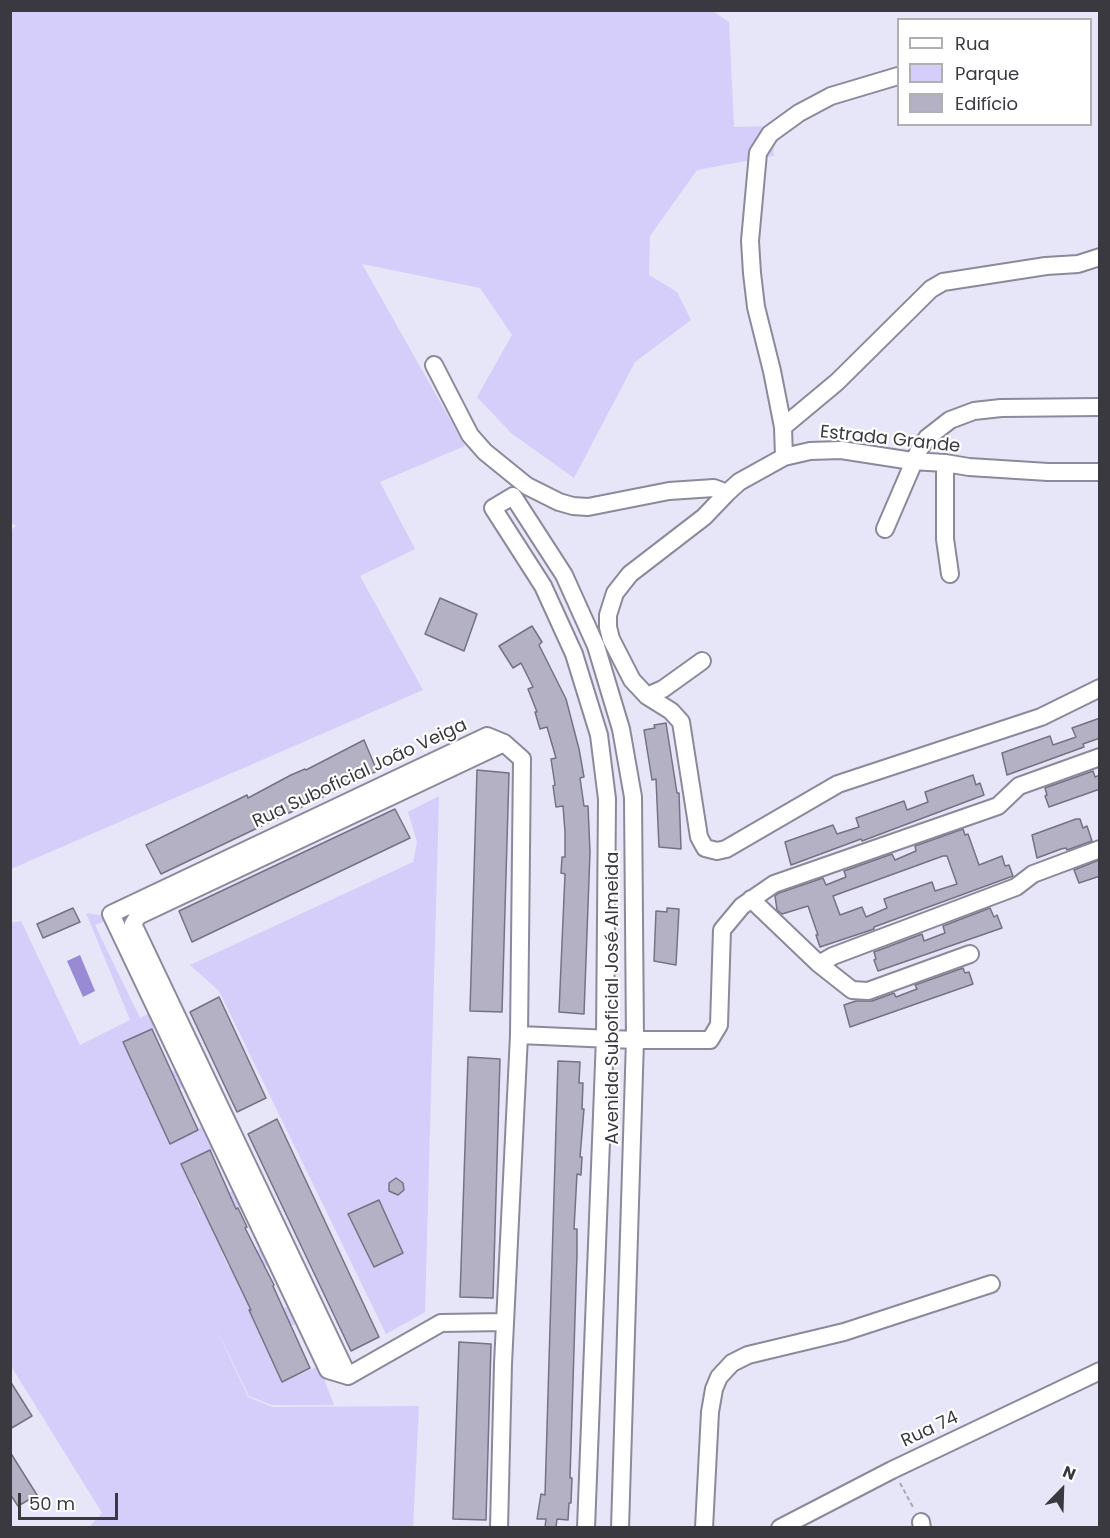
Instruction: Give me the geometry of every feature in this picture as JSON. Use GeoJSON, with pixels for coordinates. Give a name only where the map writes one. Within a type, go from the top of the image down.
{"type":"FeatureCollection","features":[{"type":"Feature","properties":{"kind":"street"},"geometry":{"type":"LineString","coordinates":[[784,457],[783,427],[756,307],[752,273],[750,241],[758,153],[770,134],[799,113],[831,96],[897,76]]}},
{"type":"Feature","properties":{"kind":"street"},"geometry":{"type":"LineString","coordinates":[[783,427],[837,382],[931,289],[943,282],[1078,264],[1100,257]]}},
{"type":"Feature","properties":{"kind":"street"},"geometry":{"type":"LineString","coordinates":[[434,365],[470,435],[485,452],[527,486],[559,502],[588,507],[669,491],[714,488],[727,493]]}},
{"type":"Feature","properties":{"kind":"street"},"geometry":{"type":"LineString","coordinates":[[885,529],[912,462],[927,438],[950,420],[974,411],[1001,408],[1100,407]]}},
{"type":"Feature","properties":{"kind":"street","name":"Estrada Grande"},"geometry":{"type":"LineString","coordinates":[[1100,472],[1025,471],[969,467],[945,463],[912,462],[841,450],[810,451],[784,457],[739,482],[704,517],[630,574],[615,593],[608,615],[612,639],[632,680],[647,696],[671,711],[681,722],[699,837],[705,848],[717,851],[726,849],[838,784],[1041,717],[1100,688]]}},
{"type":"Feature","properties":{"kind":"street"},"geometry":{"type":"LineString","coordinates":[[945,463],[945,539],[950,574]]}},
{"type":"Feature","properties":{"kind":"street","name":"Avenida Suboficial José Almeida"},"geometry":{"type":"LineString","coordinates":[[586,1527],[605,1038],[607,798],[599,735],[574,654],[543,586],[493,508],[513,496],[564,575],[596,646],[621,729],[633,797],[634,1040],[620,1527]]}},
{"type":"Feature","properties":{"kind":"street"},"geometry":{"type":"LineString","coordinates":[[647,696],[663,689],[702,661]]}},
{"type":"Feature","properties":{"kind":"street","name":"Rua Suboficial João Veiga"},"geometry":{"type":"LineString","coordinates":[[348,1376],[328,1370],[111,914],[487,736],[504,743]]}},
{"type":"Feature","properties":{"kind":"street"},"geometry":{"type":"LineString","coordinates":[[499,1527],[505,1322],[519,1035],[522,759],[504,743]]}},
{"type":"Feature","properties":{"kind":"street","name":"Rua Suboficial João Veiga"},"geometry":{"type":"LineString","coordinates":[[348,1376],[133,924],[138,916],[504,743]]}},
{"type":"Feature","properties":{"kind":"street"},"geometry":{"type":"LineString","coordinates":[[519,1035],[634,1040],[710,1040],[719,1025],[722,930],[751,899],[774,884],[998,806],[1019,786],[1100,757]]}},
{"type":"Feature","properties":{"kind":"street"},"geometry":{"type":"LineString","coordinates":[[819,964],[833,956],[1016,887],[1033,874],[1100,849]]}},
{"type":"Feature","properties":{"kind":"street"},"geometry":{"type":"LineString","coordinates":[[751,899],[819,964],[852,990],[868,991],[970,954]]}},
{"type":"Feature","properties":{"kind":"street"},"geometry":{"type":"LineString","coordinates":[[704,1527],[710,1412],[714,1389],[719,1377],[732,1364],[748,1355],[844,1332],[902,1311],[991,1284]]}},
{"type":"Feature","properties":{"kind":"street"},"geometry":{"type":"LineString","coordinates":[[348,1376],[441,1323],[505,1322]]}},
{"type":"Feature","properties":{"kind":"street","name":"Rua 74"},"geometry":{"type":"LineString","coordinates":[[780,1527],[892,1470],[1100,1371]]}},
{"type":"Feature","properties":{"kind":"path"},"geometry":{"type":"LineString","coordinates":[[892,1470],[921,1525]]}},
{"type":"Feature","properties":{"kind":"green space"},"geometry":{"type":"Polygon","coordinates":[[[711,10],[729,22],[734,127],[771,126],[774,156],[697,170],[650,236],[649,275],[677,292],[691,320],[635,362],[574,478],[511,433],[477,397],[512,335],[480,288],[362,264],[465,446],[380,482],[415,549],[360,576],[423,690],[11,869],[10,531],[16,526],[10,522],[11,11],[711,10]]]}},
{"type":"Feature","properties":{"kind":"green space"},"geometry":{"type":"Polygon","coordinates":[[[439,796],[425,1312],[386,1334],[219,991],[190,965],[413,862],[417,842],[408,812],[439,796]]]}},
{"type":"Feature","properties":{"kind":"green space"},"geometry":{"type":"Polygon","coordinates":[[[86,913],[106,916],[108,920],[95,925],[140,1018],[152,1012],[160,1025],[142,1034],[144,1069],[136,1073],[142,1085],[177,1069],[186,1086],[170,1091],[164,1131],[170,1143],[185,1137],[182,1131],[190,1133],[205,1125],[217,1149],[181,1165],[187,1177],[193,1175],[201,1190],[194,1195],[200,1208],[234,1190],[242,1207],[209,1223],[215,1235],[221,1232],[229,1249],[222,1253],[228,1266],[261,1248],[272,1266],[265,1266],[237,1280],[243,1293],[249,1290],[257,1307],[250,1310],[276,1313],[290,1305],[299,1323],[281,1329],[283,1365],[275,1369],[282,1382],[319,1366],[334,1405],[272,1405],[249,1396],[213,1322],[248,1397],[272,1407],[419,1406],[413,1527],[93,1527],[91,1525],[102,1513],[11,1366],[11,923],[21,921],[80,1045],[130,1020],[86,913]]]}},
{"type":"Feature","properties":{"kind":"shaded area"},"geometry":{"type":"Polygon","coordinates":[[[80,955],[95,991],[83,997],[67,961],[80,955]]]}},
{"type":"Feature","properties":{"kind":"building"},"geometry":{"type":"Polygon","coordinates":[[[440,598],[477,614],[464,651],[425,634],[440,598]]]}},
{"type":"Feature","properties":{"kind":"building"},"geometry":{"type":"Polygon","coordinates":[[[532,626],[542,642],[539,645],[566,699],[584,777],[580,778],[584,806],[588,806],[590,852],[584,1014],[559,1012],[565,874],[561,873],[562,857],[565,857],[565,832],[563,806],[556,807],[553,786],[555,785],[551,759],[556,758],[547,727],[540,729],[535,712],[537,712],[528,689],[533,687],[521,663],[513,668],[499,646],[532,626]]]}},
{"type":"Feature","properties":{"kind":"building"},"geometry":{"type":"Polygon","coordinates":[[[1100,718],[1100,738],[1083,744],[1084,747],[1007,775],[1002,753],[1050,736],[1053,745],[1076,737],[1072,728],[1100,718]]]}},
{"type":"Feature","properties":{"kind":"building"},"geometry":{"type":"Polygon","coordinates":[[[666,723],[677,793],[679,793],[681,849],[659,847],[656,779],[652,780],[644,730],[666,723]]]}},
{"type":"Feature","properties":{"kind":"building"},"geometry":{"type":"Polygon","coordinates":[[[364,740],[377,771],[161,874],[146,845],[247,795],[248,798],[364,740]]]}},
{"type":"Feature","properties":{"kind":"building"},"geometry":{"type":"Polygon","coordinates":[[[477,770],[509,773],[502,1012],[470,1011],[477,770]]]}},
{"type":"Feature","properties":{"kind":"building"},"geometry":{"type":"Polygon","coordinates":[[[1093,771],[1095,777],[1100,775],[1100,789],[1049,807],[1045,788],[1093,771]]]}},
{"type":"Feature","properties":{"kind":"building"},"geometry":{"type":"Polygon","coordinates":[[[973,775],[976,785],[980,783],[984,795],[791,865],[785,842],[833,825],[837,834],[859,827],[856,818],[904,801],[907,810],[928,802],[925,792],[973,775]]]}},
{"type":"Feature","properties":{"kind":"building"},"geometry":{"type":"Polygon","coordinates":[[[395,809],[410,838],[192,942],[179,911],[395,809]]]}},
{"type":"Feature","properties":{"kind":"building"},"geometry":{"type":"Polygon","coordinates":[[[1080,819],[1083,828],[1087,826],[1092,841],[1037,858],[1032,835],[1080,819]]]}},
{"type":"Feature","properties":{"kind":"building"},"geometry":{"type":"Polygon","coordinates":[[[963,829],[965,835],[968,834],[979,865],[1002,856],[1005,866],[1009,865],[1013,876],[820,947],[808,906],[782,914],[777,910],[775,896],[779,893],[823,878],[826,885],[846,877],[844,871],[892,854],[895,860],[916,851],[915,846],[963,829]],[[947,856],[833,896],[840,915],[862,907],[866,917],[887,908],[884,899],[932,882],[935,891],[957,884],[947,856]]]}},
{"type":"Feature","properties":{"kind":"building"},"geometry":{"type":"Polygon","coordinates":[[[1099,860],[1100,876],[1079,883],[1074,870],[1099,860]]]}},
{"type":"Feature","properties":{"kind":"building"},"geometry":{"type":"Polygon","coordinates":[[[73,908],[80,922],[43,938],[37,924],[73,908]]]}},
{"type":"Feature","properties":{"kind":"building"},"geometry":{"type":"Polygon","coordinates":[[[667,908],[679,909],[676,965],[654,961],[656,911],[667,912],[667,908]]]}},
{"type":"Feature","properties":{"kind":"building"},"geometry":{"type":"Polygon","coordinates":[[[990,908],[994,917],[997,915],[1002,928],[878,971],[874,952],[922,934],[924,941],[945,933],[943,926],[990,908]]]}},
{"type":"Feature","properties":{"kind":"building"},"geometry":{"type":"Polygon","coordinates":[[[963,968],[965,973],[969,972],[973,984],[850,1027],[844,1005],[856,1001],[872,1001],[894,993],[896,997],[917,989],[915,985],[963,968]]]}},
{"type":"Feature","properties":{"kind":"building"},"geometry":{"type":"Polygon","coordinates":[[[219,997],[266,1098],[237,1112],[190,1012],[219,997]]]}},
{"type":"Feature","properties":{"kind":"building"},"geometry":{"type":"Polygon","coordinates":[[[152,1029],[198,1130],[170,1144],[123,1042],[152,1029]]]}},
{"type":"Feature","properties":{"kind":"building"},"geometry":{"type":"Polygon","coordinates":[[[468,1057],[500,1059],[493,1298],[460,1297],[468,1057]]]}},
{"type":"Feature","properties":{"kind":"building"},"geometry":{"type":"Polygon","coordinates":[[[558,1061],[580,1062],[579,1083],[583,1083],[582,1109],[584,1109],[580,1157],[582,1157],[581,1175],[577,1174],[574,1229],[577,1229],[577,1253],[571,1503],[569,1503],[568,1520],[557,1519],[556,1527],[545,1527],[546,1519],[537,1519],[541,1494],[545,1495],[558,1061]]]}},
{"type":"Feature","properties":{"kind":"building"},"geometry":{"type":"Polygon","coordinates":[[[277,1119],[379,1337],[351,1351],[248,1134],[277,1119]]]}},
{"type":"Feature","properties":{"kind":"building"},"geometry":{"type":"Polygon","coordinates":[[[210,1150],[274,1285],[310,1368],[282,1382],[249,1310],[251,1310],[181,1164],[210,1150]]]}},
{"type":"Feature","properties":{"kind":"building"},"geometry":{"type":"Polygon","coordinates":[[[396,1178],[403,1183],[404,1190],[398,1195],[389,1191],[389,1183],[396,1178]]]}},
{"type":"Feature","properties":{"kind":"building"},"geometry":{"type":"Polygon","coordinates":[[[379,1200],[403,1253],[374,1267],[348,1214],[379,1200]]]}},
{"type":"Feature","properties":{"kind":"building"},"geometry":{"type":"Polygon","coordinates":[[[459,1342],[491,1344],[486,1520],[453,1519],[459,1342]]]}},
{"type":"Feature","properties":{"kind":"building"},"geometry":{"type":"Polygon","coordinates":[[[10,1381],[32,1416],[10,1429],[10,1381]]]}},
{"type":"Feature","properties":{"kind":"building"},"geometry":{"type":"Polygon","coordinates":[[[10,1452],[37,1495],[18,1506],[10,1494],[10,1452]]]}}]}
